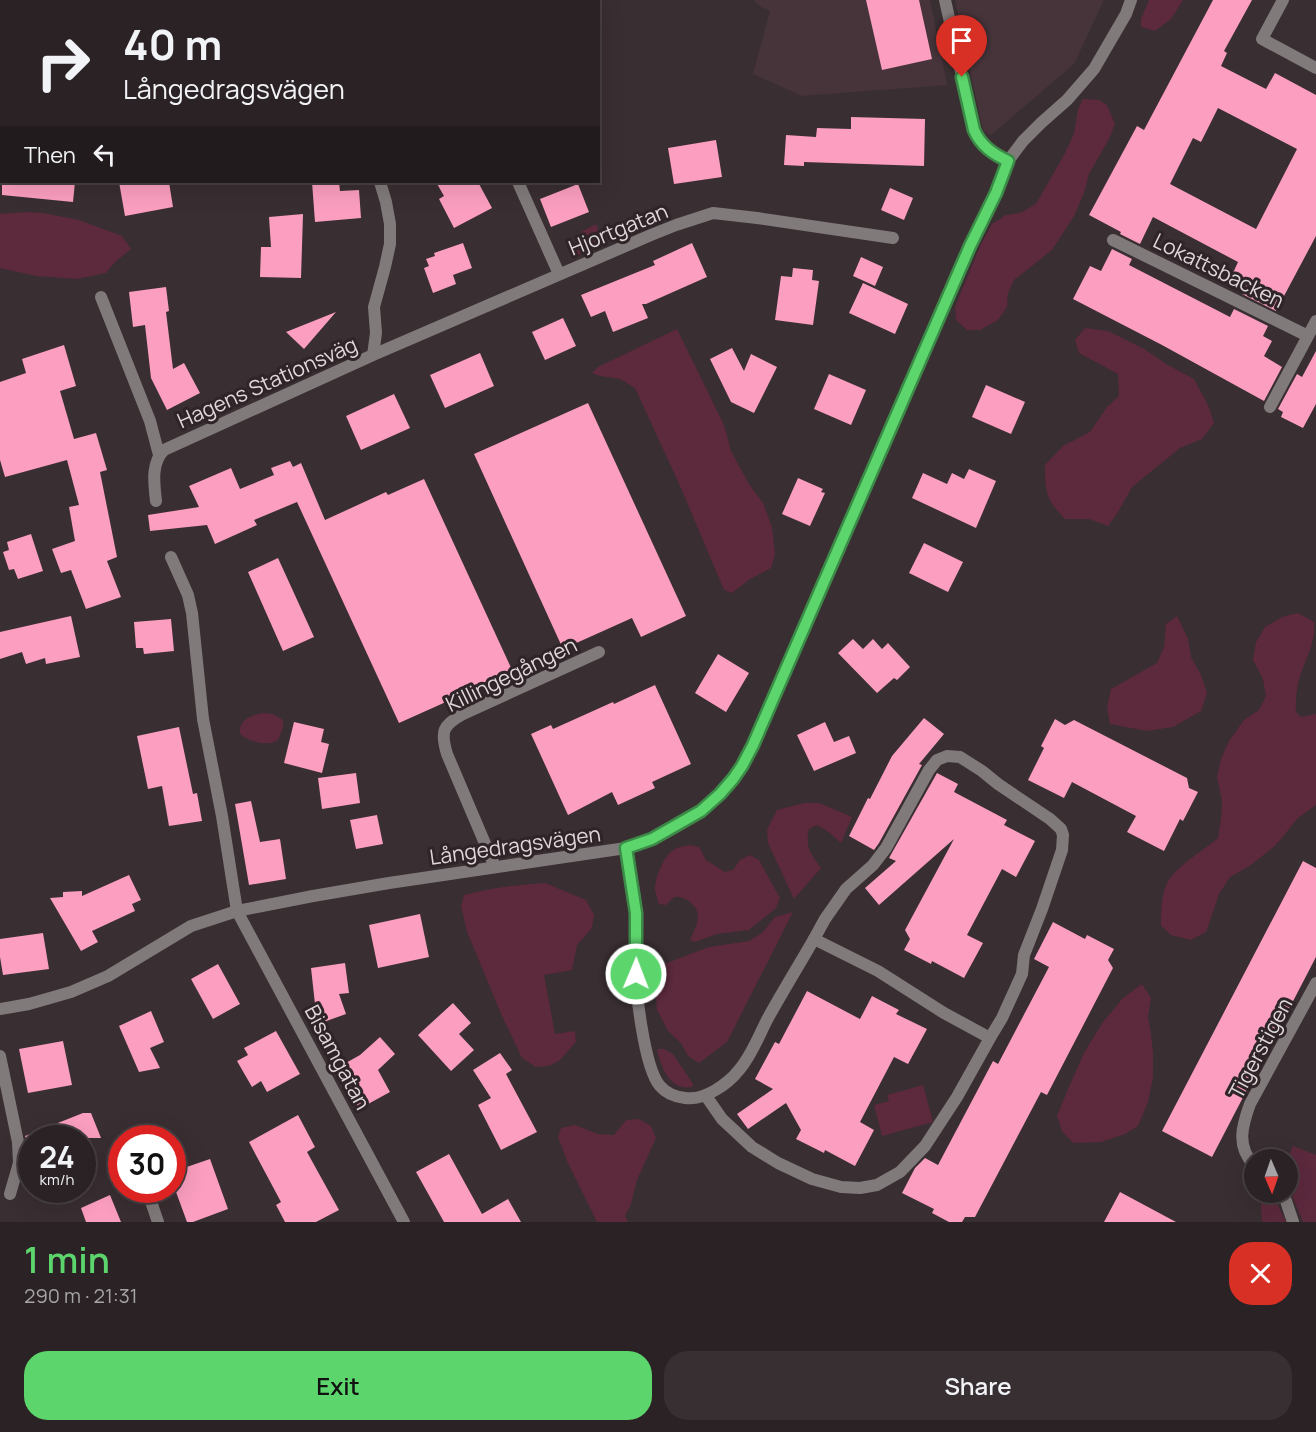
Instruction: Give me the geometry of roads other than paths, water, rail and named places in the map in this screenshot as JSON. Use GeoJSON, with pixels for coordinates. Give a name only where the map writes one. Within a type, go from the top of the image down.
{"type":"FeatureCollection","features":[{"type":"Feature","properties":{"kind":"street"},"geometry":{"type":"LineString","coordinates":[[945,0],[974,130],[984,145],[995,155],[1008,161]]}},
{"type":"Feature","properties":{"kind":"street","name":"Långedragsvägen"},"geometry":{"type":"LineString","coordinates":[[0,1009],[29,1004],[71,992],[108,976],[191,926],[237,911],[313,896],[626,848],[652,839],[701,811],[720,794],[742,766],[753,745],[970,246],[996,193],[1008,161],[1023,141],[1067,100],[1094,69],[1122,21],[1131,0]]}},
{"type":"Feature","properties":{"kind":"street"},"geometry":{"type":"LineString","coordinates":[[1283,0],[1262,39],[1316,68]]}},
{"type":"Feature","properties":{"kind":"street","name":"Hagens Stationsväg"},"geometry":{"type":"LineString","coordinates":[[159,455],[164,450],[373,355],[376,333],[374,308],[390,244],[390,224],[380,183]]}},
{"type":"Feature","properties":{"kind":"street"},"geometry":{"type":"LineString","coordinates":[[518,183],[559,274]]}},
{"type":"Feature","properties":{"kind":"street","name":"Hjortgatan"},"geometry":{"type":"LineString","coordinates":[[373,355],[676,225],[713,213],[893,238]]}},
{"type":"Feature","properties":{"kind":"street","name":"Lokattsbacken"},"geometry":{"type":"LineString","coordinates":[[1113,240],[1308,336]]}},
{"type":"Feature","properties":{"kind":"street"},"geometry":{"type":"LineString","coordinates":[[101,297],[150,421],[159,455],[154,477],[156,501]]}},
{"type":"Feature","properties":{"kind":"street"},"geometry":{"type":"LineString","coordinates":[[1270,407],[1316,321]]}},
{"type":"Feature","properties":{"kind":"street"},"geometry":{"type":"LineString","coordinates":[[171,557],[188,595],[192,613],[203,719],[237,911]]}},
{"type":"Feature","properties":{"kind":"street","name":"Killingegången"},"geometry":{"type":"LineString","coordinates":[[495,867],[447,754],[443,734],[452,720],[599,652]]}},
{"type":"Feature","properties":{"kind":"street"},"geometry":{"type":"LineString","coordinates":[[626,848],[636,913],[636,988],[643,1034],[655,1079],[670,1093],[695,1099],[706,1096],[738,1072],[746,1061],[825,920],[846,889],[873,865],[886,848],[929,770],[937,760],[947,756],[960,758],[982,771],[1050,819],[1061,829],[1063,835],[1062,850],[1024,955],[1022,974],[1002,1018],[925,1146],[900,1172],[877,1185],[860,1188],[840,1187],[812,1179],[778,1163],[752,1147],[722,1119],[706,1096]]}},
{"type":"Feature","properties":{"kind":"street","name":"Bisamgatan"},"geometry":{"type":"LineString","coordinates":[[237,911],[404,1222]]}},
{"type":"Feature","properties":{"kind":"street"},"geometry":{"type":"LineString","coordinates":[[814,939],[878,971],[944,1013],[990,1038]]}},
{"type":"Feature","properties":{"kind":"street","name":"Tigerstigen"},"geometry":{"type":"LineString","coordinates":[[1244,1149],[1243,1124],[1250,1104],[1316,983]]}},
{"type":"Feature","properties":{"kind":"street"},"geometry":{"type":"LineString","coordinates":[[0,1056],[18,1142],[19,1162],[10,1194]]}},
{"type":"Feature","properties":{"kind":"street"},"geometry":{"type":"LineString","coordinates":[[151,1203],[158,1222]]}},
{"type":"Feature","properties":{"kind":"street"},"geometry":{"type":"LineString","coordinates":[[1287,1203],[1293,1222]]}}]}
